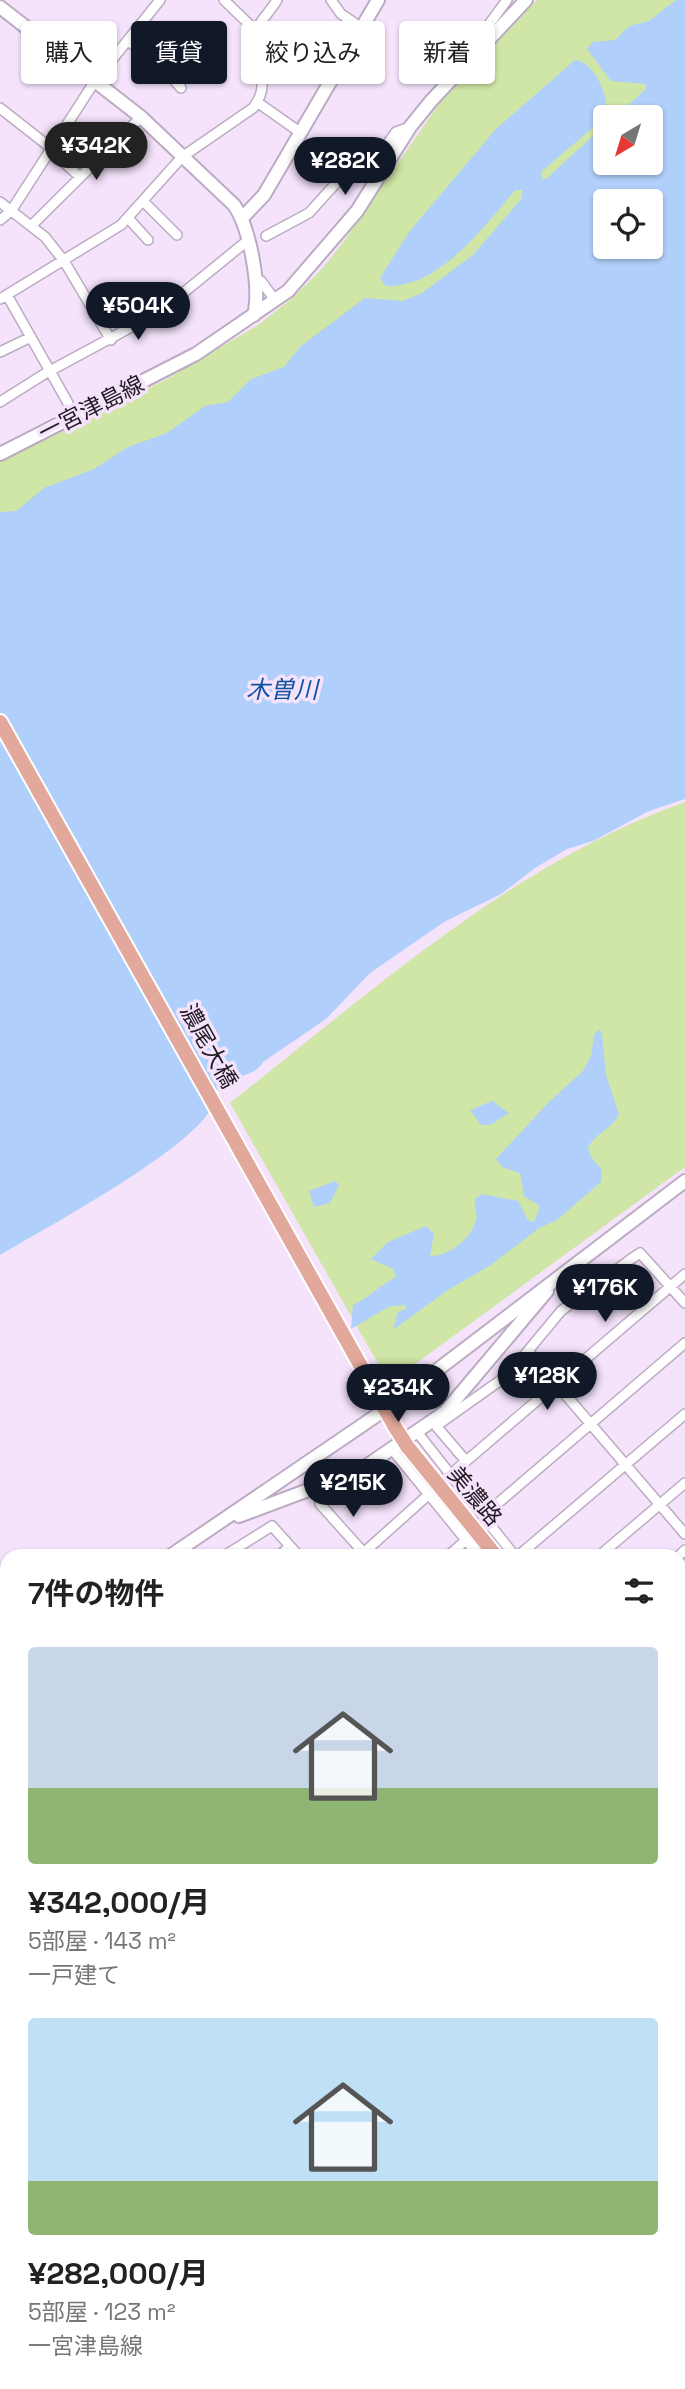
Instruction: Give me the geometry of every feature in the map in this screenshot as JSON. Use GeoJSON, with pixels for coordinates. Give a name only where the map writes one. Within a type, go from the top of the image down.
{"type":"FeatureCollection","features":[{"type":"Feature","properties":{"kind":"main road"},"geometry":{"type":"LineString","coordinates":[[366,21],[378,0]]}},
{"type":"Feature","properties":{"kind":"main road","name":"一宮津島線"},"geometry":{"type":"LineString","coordinates":[[495,30],[526,0]]}},
{"type":"Feature","properties":{"kind":"main road"},"geometry":{"type":"LineString","coordinates":[[0,7],[21,23]]}},
{"type":"Feature","properties":{"kind":"main road"},"geometry":{"type":"LineString","coordinates":[[99,84],[141,117],[243,217],[258,300],[254,315]]}},
{"type":"Feature","properties":{"kind":"main road"},"geometry":{"type":"LineString","coordinates":[[243,217],[264,195],[329,84]]}},
{"type":"Feature","properties":{"kind":"main road","name":"一宮津島線"},"geometry":{"type":"LineString","coordinates":[[0,454],[197,354],[296,283],[357,211],[410,127],[447,84]]}},
{"type":"Feature","properties":{"kind":"main road","name":"濃尾大橋"},"geometry":{"type":"LineString","coordinates":[[0,722],[377,1394]]}},
{"type":"Feature","properties":{"kind":"main road"},"geometry":{"type":"LineString","coordinates":[[180,1549],[386,1409],[685,1181]]}},
{"type":"Feature","properties":{"kind":"main road"},"geometry":{"type":"LineString","coordinates":[[206,1531],[245,1513],[336,1482],[359,1471],[445,1412],[480,1374],[561,1274]]}},
{"type":"Feature","properties":{"kind":"main road","name":"美濃路"},"geometry":{"type":"LineString","coordinates":[[377,1394],[407,1446],[490,1549]]}},
{"type":"Feature","properties":{"kind":"street"},"geometry":{"type":"LineString","coordinates":[[117,54],[160,0]]}},
{"type":"Feature","properties":{"kind":"street"},"geometry":{"type":"LineString","coordinates":[[225,0],[243,21]]}},
{"type":"Feature","properties":{"kind":"street"},"geometry":{"type":"LineString","coordinates":[[263,21],[277,0]]}},
{"type":"Feature","properties":{"kind":"street"},"geometry":{"type":"LineString","coordinates":[[331,0],[341,14],[352,21]]}},
{"type":"Feature","properties":{"kind":"street"},"geometry":{"type":"LineString","coordinates":[[491,21],[507,0]]}},
{"type":"Feature","properties":{"kind":"street"},"geometry":{"type":"LineString","coordinates":[[128,41],[162,66],[181,88]]}},
{"type":"Feature","properties":{"kind":"street"},"geometry":{"type":"LineString","coordinates":[[0,220],[11,211],[93,84]]}},
{"type":"Feature","properties":{"kind":"street"},"geometry":{"type":"LineString","coordinates":[[68,403],[32,337],[4,297],[128,218],[182,157],[257,102],[261,84]]}},
{"type":"Feature","properties":{"kind":"street"},"geometry":{"type":"LineString","coordinates":[[257,102],[301,133]]}},
{"type":"Feature","properties":{"kind":"street"},"geometry":{"type":"LineString","coordinates":[[0,108],[51,149],[80,177]]}},
{"type":"Feature","properties":{"kind":"street"},"geometry":{"type":"LineString","coordinates":[[30,226],[141,117]]}},
{"type":"Feature","properties":{"kind":"street"},"geometry":{"type":"LineString","coordinates":[[266,236],[309,213],[356,161],[383,150],[396,132],[410,127]]}},
{"type":"Feature","properties":{"kind":"street"},"geometry":{"type":"LineString","coordinates":[[0,202],[45,237],[64,261],[111,341]]}},
{"type":"Feature","properties":{"kind":"street"},"geometry":{"type":"LineString","coordinates":[[144,202],[177,235]]}},
{"type":"Feature","properties":{"kind":"street"},"geometry":{"type":"LineString","coordinates":[[128,218],[148,240]]}},
{"type":"Feature","properties":{"kind":"street"},"geometry":{"type":"LineString","coordinates":[[0,402],[50,371],[111,341],[160,311],[247,241]]}},
{"type":"Feature","properties":{"kind":"street"},"geometry":{"type":"LineString","coordinates":[[255,279],[261,281],[272,296]]}},
{"type":"Feature","properties":{"kind":"street"},"geometry":{"type":"LineString","coordinates":[[0,352],[32,337]]}},
{"type":"Feature","properties":{"kind":"street"},"geometry":{"type":"LineString","coordinates":[[466,1461],[436,1426],[508,1375],[561,1311],[640,1253],[685,1303]]}},
{"type":"Feature","properties":{"kind":"street"},"geometry":{"type":"LineString","coordinates":[[448,1478],[685,1274]]}},
{"type":"Feature","properties":{"kind":"street"},"geometry":{"type":"LineString","coordinates":[[483,1516],[685,1343]]}},
{"type":"Feature","properties":{"kind":"street"},"geometry":{"type":"LineString","coordinates":[[528,1350],[685,1534]]}},
{"type":"Feature","properties":{"kind":"street"},"geometry":{"type":"LineString","coordinates":[[525,1549],[685,1414]]}},
{"type":"Feature","properties":{"kind":"street"},"geometry":{"type":"LineString","coordinates":[[417,1432],[448,1478],[511,1549]]}},
{"type":"Feature","properties":{"kind":"street"},"geometry":{"type":"LineString","coordinates":[[391,1448],[427,1496],[472,1549]]}},
{"type":"Feature","properties":{"kind":"street"},"geometry":{"type":"LineString","coordinates":[[607,1549],[685,1483]]}},
{"type":"Feature","properties":{"kind":"street"},"geometry":{"type":"LineString","coordinates":[[368,1549],[427,1496]]}},
{"type":"Feature","properties":{"kind":"street"},"geometry":{"type":"LineString","coordinates":[[320,1504],[358,1549]]}},
{"type":"Feature","properties":{"kind":"street"},"geometry":{"type":"LineString","coordinates":[[235,1549],[272,1526],[293,1549]]}},
{"type":"Feature","properties":{"kind":"street"},"geometry":{"type":"LineString","coordinates":[[456,1549],[465,1541]]}},
{"type":"Feature","properties":{"kind":"street"},"geometry":{"type":"LineString","coordinates":[[287,1549],[290,1546]]}},
{"type":"Feature","properties":{"kind":"green space"},"geometry":{"type":"Polygon","coordinates":[[[537,0],[682,0],[641,78],[654,86],[634,105],[593,105],[593,143],[544,182],[540,177],[518,186],[524,189],[526,198],[474,267],[24,519],[0,513],[0,460],[167,379],[258,325],[290,300],[321,270],[341,245],[439,104],[458,84],[495,84],[495,45],[537,0]]]}},
{"type":"Feature","properties":{"kind":"green space"},"geometry":{"type":"Polygon","coordinates":[[[685,802],[685,1167],[389,1383],[230,1103],[391,975],[503,895],[561,859],[622,828],[685,802]]]}},
{"type":"Feature","properties":{"kind":"water","name":"木曽川"},"geometry":{"type":"Polygon","coordinates":[[[676,0],[685,0],[685,799],[649,811],[593,841],[567,849],[535,868],[501,894],[444,922],[370,973],[326,1019],[255,1070],[234,1080],[226,1091],[213,1089],[202,1096],[202,1100],[212,1106],[200,1123],[178,1143],[116,1186],[0,1255],[0,512],[16,511],[44,488],[94,469],[128,447],[167,433],[205,406],[228,402],[251,379],[284,367],[301,346],[365,298],[403,301],[422,293],[473,255],[522,198],[522,190],[515,190],[475,237],[442,266],[405,284],[386,286],[380,278],[409,232],[496,129],[575,60],[582,62],[595,74],[604,92],[606,105],[593,105],[593,127],[542,171],[541,179],[546,179],[593,136],[593,175],[663,175],[663,105],[628,105],[646,89],[646,84],[611,81],[587,49],[593,42],[615,40],[629,26],[649,21],[676,0]]]}},
{"type":"Feature","properties":{"kind":"water"},"geometry":{"type":"Polygon","coordinates":[[[599,1029],[602,1034],[606,1075],[619,1114],[588,1147],[591,1157],[602,1170],[601,1182],[557,1220],[539,1228],[491,1265],[448,1290],[393,1330],[398,1312],[406,1309],[406,1305],[390,1306],[351,1329],[353,1305],[396,1277],[393,1269],[371,1259],[388,1242],[426,1226],[434,1234],[430,1256],[451,1250],[464,1240],[474,1227],[475,1199],[482,1194],[518,1201],[528,1220],[534,1222],[540,1206],[524,1196],[520,1173],[502,1167],[496,1159],[549,1102],[583,1071],[591,1056],[594,1035],[599,1029]]]}},
{"type":"Feature","properties":{"kind":"water"},"geometry":{"type":"Polygon","coordinates":[[[492,1101],[509,1113],[490,1125],[481,1125],[470,1110],[492,1101]]]}},
{"type":"Feature","properties":{"kind":"water"},"geometry":{"type":"Polygon","coordinates":[[[335,1181],[339,1185],[330,1203],[314,1207],[309,1191],[335,1181]]]}}]}
